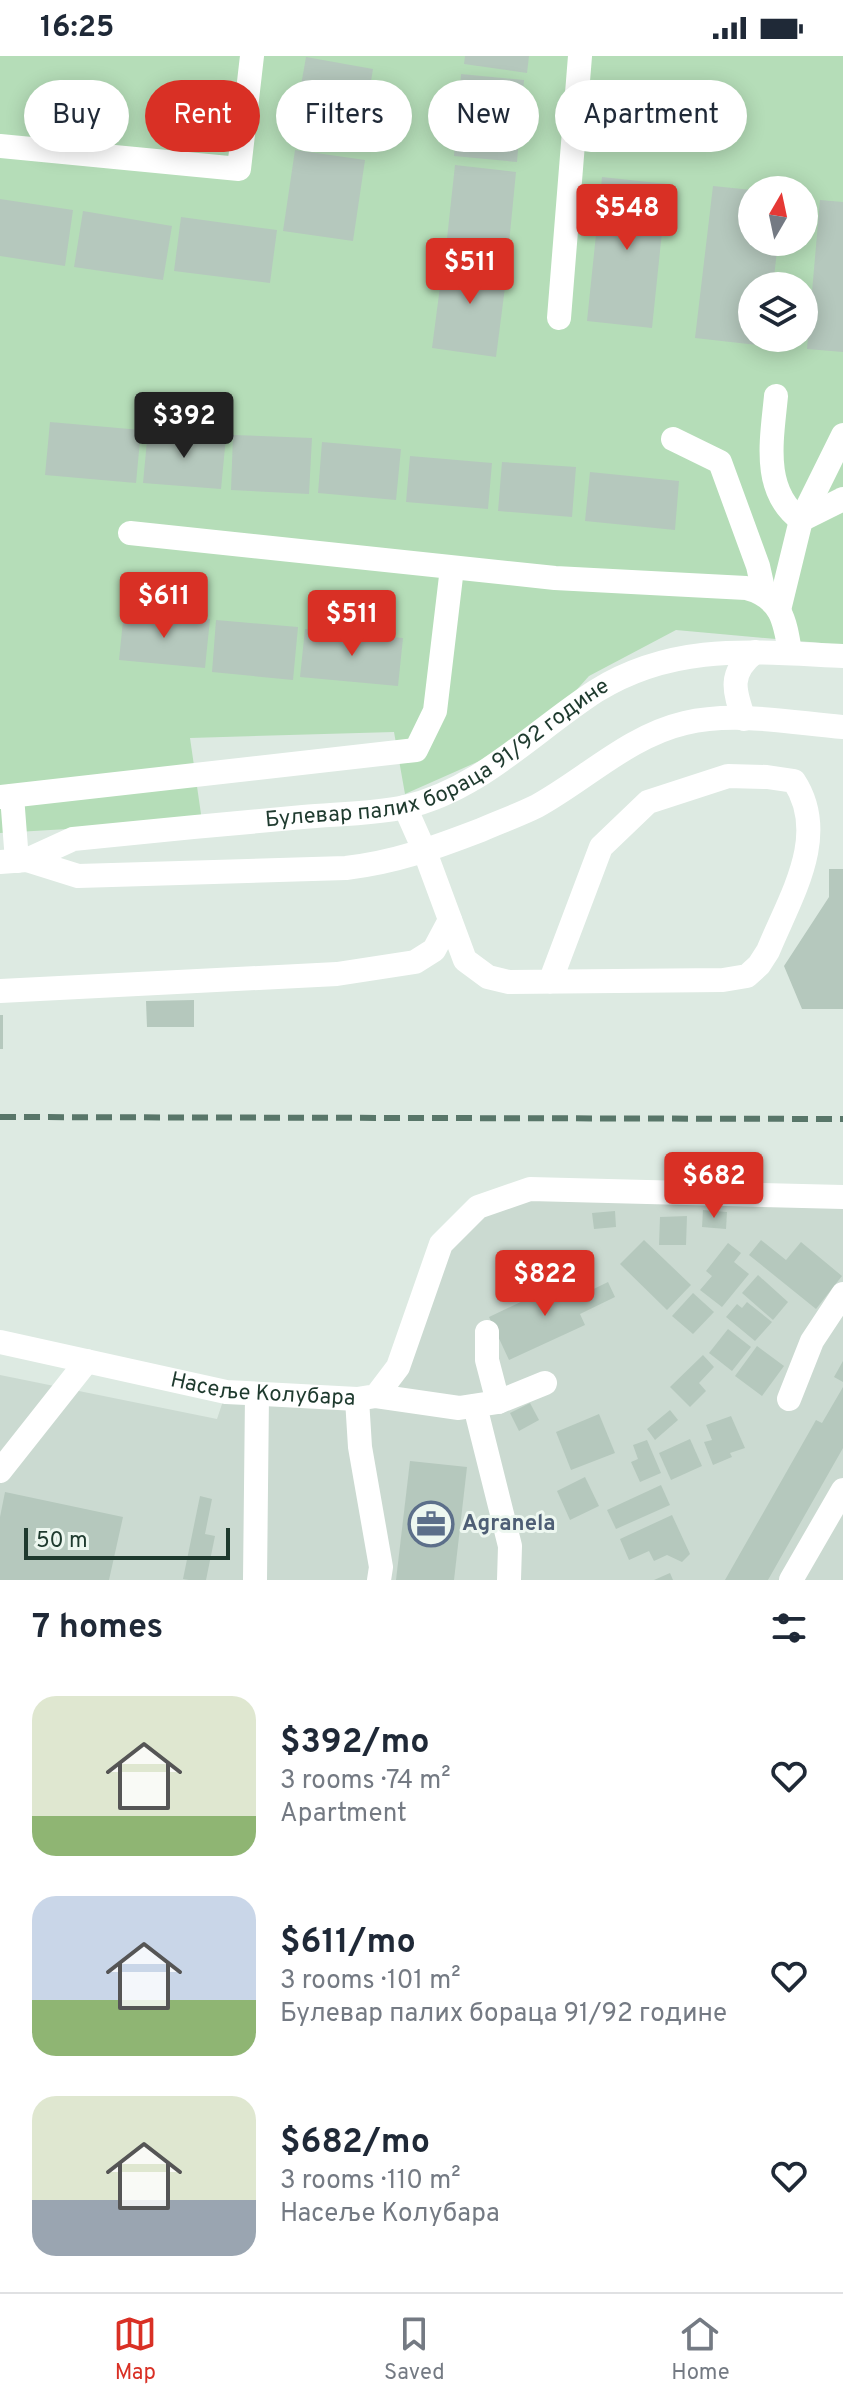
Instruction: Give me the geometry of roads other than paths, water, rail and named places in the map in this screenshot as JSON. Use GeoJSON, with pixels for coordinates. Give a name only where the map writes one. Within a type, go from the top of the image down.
{"type":"FeatureCollection","features":[{"type":"Feature","properties":{"kind":"street"},"geometry":{"type":"LineString","coordinates":[[0,146],[239,169],[252,56]]}},
{"type":"Feature","properties":{"kind":"street"},"geometry":{"type":"LineString","coordinates":[[559,318],[580,56]]}},
{"type":"Feature","properties":{"kind":"street"},"geometry":{"type":"LineString","coordinates":[[776,396],[772,481],[790,513],[801,520]]}},
{"type":"Feature","properties":{"kind":"street"},"geometry":{"type":"LineString","coordinates":[[772,601],[801,520],[843,435]]}},
{"type":"Feature","properties":{"kind":"street"},"geometry":{"type":"LineString","coordinates":[[673,439],[720,462],[772,601],[786,625],[790,652]]}},
{"type":"Feature","properties":{"kind":"street"},"geometry":{"type":"LineString","coordinates":[[801,520],[843,499]]}},
{"type":"Feature","properties":{"kind":"street"},"geometry":{"type":"LineString","coordinates":[[130,533],[555,578],[746,588],[772,601]]}},
{"type":"Feature","properties":{"kind":"street"},"geometry":{"type":"LineString","coordinates":[[452,568],[435,711],[416,750],[6,796],[15,861],[78,876],[346,868],[387,863],[425,852],[536,806],[638,741],[662,730],[710,719],[843,727]]}},
{"type":"Feature","properties":{"kind":"street","name":"Булевар палих бораца 91/92 године"},"geometry":{"type":"LineString","coordinates":[[15,861],[73,839],[405,807],[437,796],[491,768],[595,692],[654,664],[687,655],[724,651],[843,656]]}},
{"type":"Feature","properties":{"kind":"street"},"geometry":{"type":"LineString","coordinates":[[744,719],[735,689],[737,674],[743,661],[755,652]]}},
{"type":"Feature","properties":{"kind":"street"},"geometry":{"type":"LineString","coordinates":[[405,807],[465,960],[488,977],[509,982],[550,982],[690,982],[723,980],[747,976],[759,965],[768,951],[808,851],[810,819],[803,796],[794,781],[728,776],[648,802],[601,847],[550,982]]}},
{"type":"Feature","properties":{"kind":"street"},"geometry":{"type":"LineString","coordinates":[[0,991],[353,972],[415,962],[434,950],[450,920]]}},
{"type":"Feature","properties":{"kind":"street","name":"Насеље Колубара"},"geometry":{"type":"LineString","coordinates":[[0,1342],[226,1392],[366,1398],[398,1367],[441,1244],[478,1207],[530,1189],[843,1197]]}},
{"type":"Feature","properties":{"kind":"street"},"geometry":{"type":"LineString","coordinates":[[789,1399],[812,1341],[843,1294]]}},
{"type":"Feature","properties":{"kind":"street"},"geometry":{"type":"LineString","coordinates":[[487,1332],[486,1404],[510,1546],[509,1580]]}},
{"type":"Feature","properties":{"kind":"street"},"geometry":{"type":"LineString","coordinates":[[0,1471],[87,1361]]}},
{"type":"Feature","properties":{"kind":"street"},"geometry":{"type":"LineString","coordinates":[[379,1580],[381,1567],[360,1447],[366,1398],[459,1408],[486,1404],[545,1383]]}},
{"type":"Feature","properties":{"kind":"street"},"geometry":{"type":"LineString","coordinates":[[255,1580],[257,1395]]}},
{"type":"Feature","properties":{"kind":"street"},"geometry":{"type":"LineString","coordinates":[[791,1580],[843,1490]]}},
{"type":"Feature","properties":{"kind":"railway"},"geometry":{"type":"LineString","coordinates":[[0,1117],[843,1119]]}},
{"type":"Feature","properties":{"kind":"place","name":"Agranela"},"geometry":{"type":"Point","coordinates":[431,1524]}}]}
